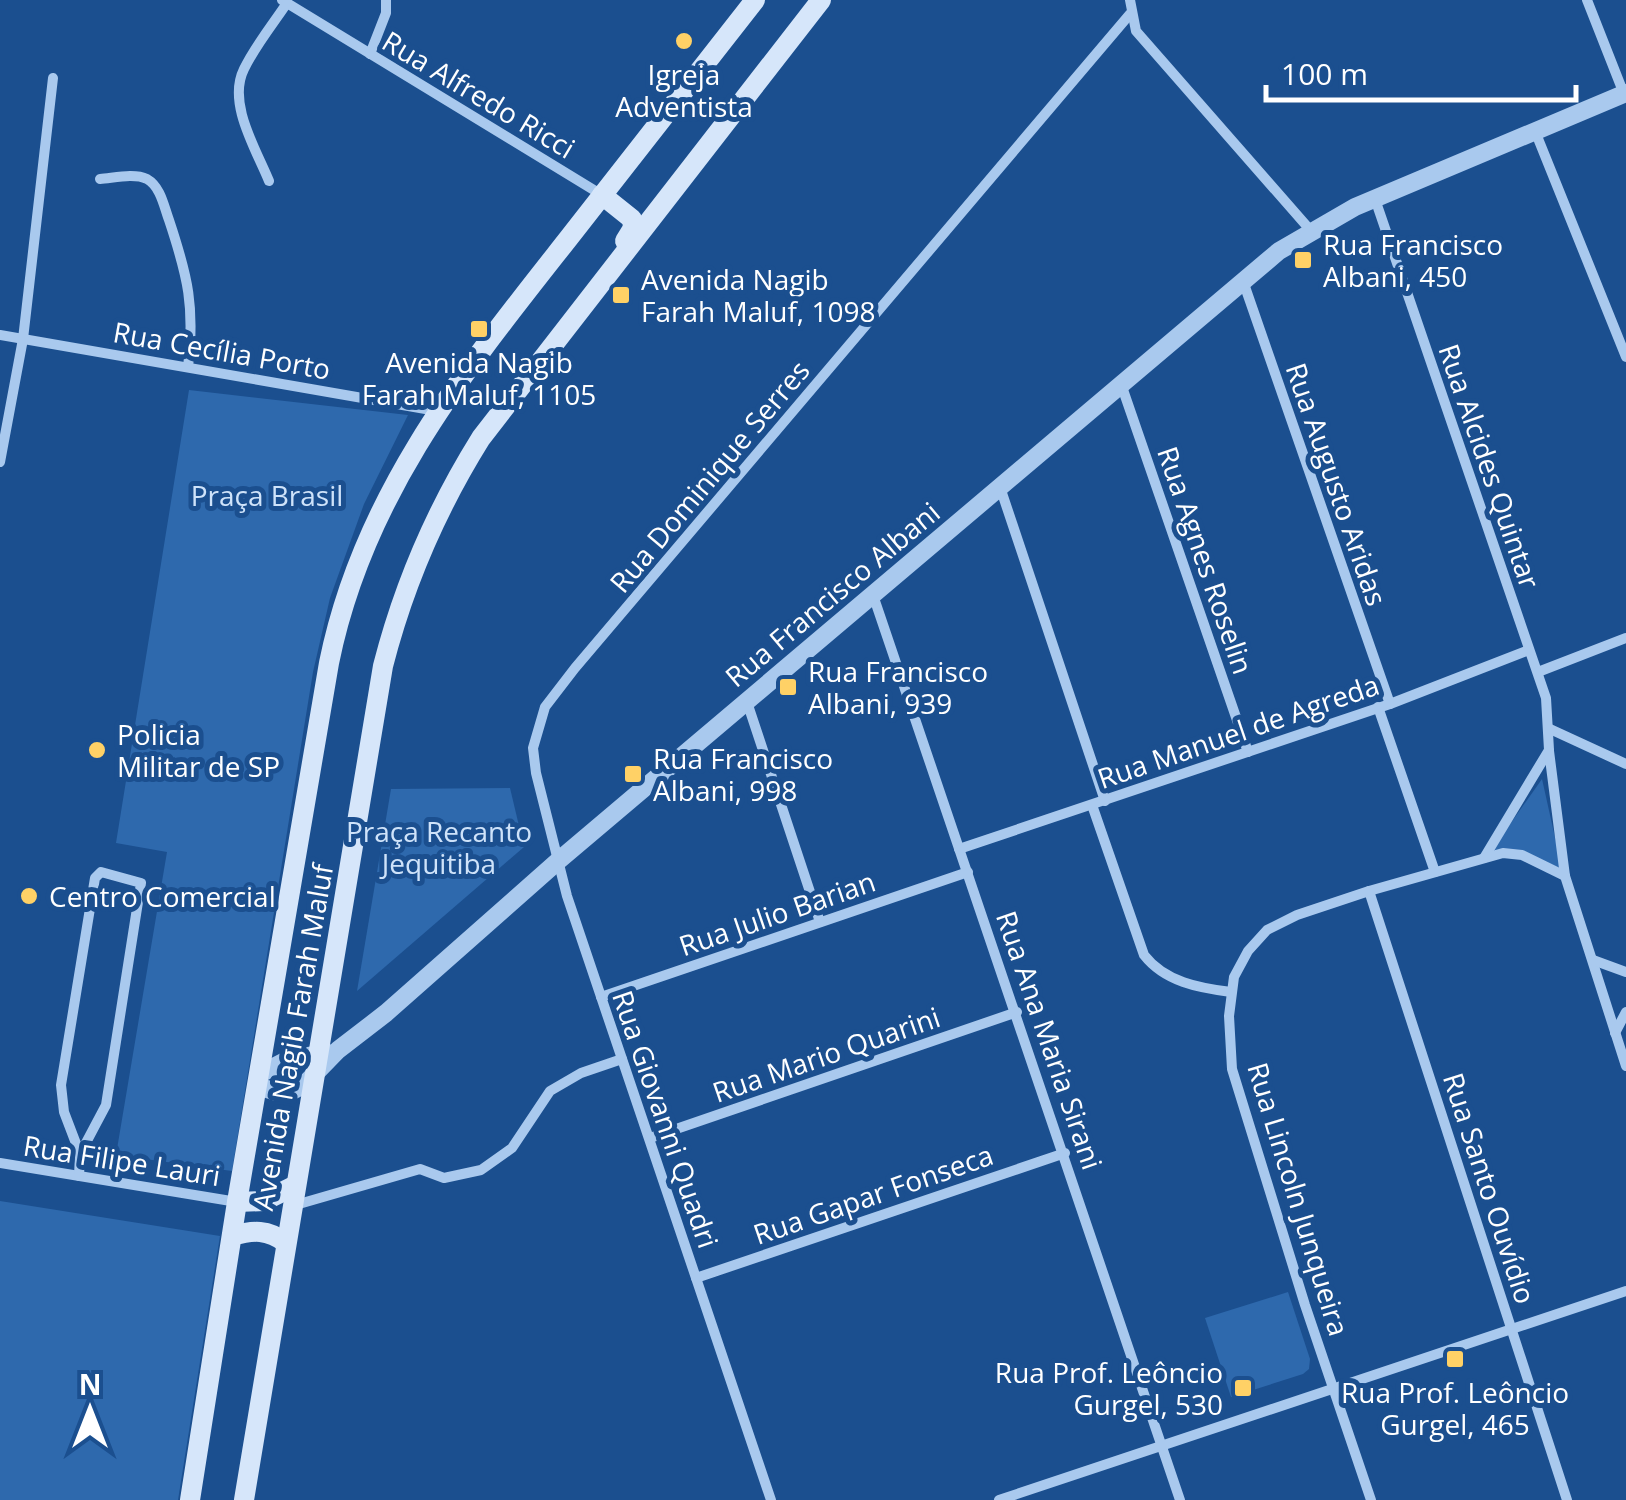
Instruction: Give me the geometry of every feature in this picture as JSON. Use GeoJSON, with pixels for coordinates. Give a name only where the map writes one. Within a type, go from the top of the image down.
{"type":"FeatureCollection","features":[{"type":"Feature","properties":{"kind":"main road","name":"Avenida Nagib Farah Maluf"},"geometry":{"type":"LineString","coordinates":[[244,1500],[382,666],[396,612],[437,513],[481,438],[821,0]]}},
{"type":"Feature","properties":{"kind":"main road","name":"Avenida Nagib Farah Maluf"},"geometry":{"type":"LineString","coordinates":[[190,1500],[332,654],[377,515],[437,410],[752,2]]}},
{"type":"Feature","properties":{"kind":"main road"},"geometry":{"type":"LineString","coordinates":[[602,196],[632,219],[633,228],[622,244],[622,256]]}},
{"type":"Feature","properties":{"kind":"main road"},"geometry":{"type":"LineString","coordinates":[[238,1202],[293,1196]]}},
{"type":"Feature","properties":{"kind":"main road"},"geometry":{"type":"LineString","coordinates":[[232,1236],[260,1231],[286,1243]]}},
{"type":"Feature","properties":{"kind":"street"},"geometry":{"type":"LineString","coordinates":[[370,54],[386,12],[386,0]]}},
{"type":"Feature","properties":{"kind":"street"},"geometry":{"type":"LineString","coordinates":[[1130,0],[1136,31],[1312,232]]}},
{"type":"Feature","properties":{"kind":"street"},"geometry":{"type":"LineString","coordinates":[[1588,0],[1625,94]]}},
{"type":"Feature","properties":{"kind":"street"},"geometry":{"type":"LineString","coordinates":[[269,181],[239,105],[239,85],[242,71],[285,2]]}},
{"type":"Feature","properties":{"kind":"street","name":"Rua Alfredo Ricci"},"geometry":{"type":"LineString","coordinates":[[285,2],[602,196]]}},
{"type":"Feature","properties":{"kind":"street","name":"Rua Dominique Serres"},"geometry":{"type":"LineString","coordinates":[[532,748],[544,707],[575,668],[1130,14]]}},
{"type":"Feature","properties":{"kind":"street"},"geometry":{"type":"LineString","coordinates":[[0,462],[23,339],[53,78]]}},
{"type":"Feature","properties":{"kind":"street","name":"Rua Francisco Albani"},"geometry":{"type":"LineString","coordinates":[[315,1065],[289,1060],[259,1080],[276,1092],[292,1091],[315,1065],[386,1013],[558,862],[1278,251],[1375,199],[1625,94]]}},
{"type":"Feature","properties":{"kind":"street"},"geometry":{"type":"LineString","coordinates":[[1536,130],[1626,356]]}},
{"type":"Feature","properties":{"kind":"street"},"geometry":{"type":"LineString","coordinates":[[100,179],[144,177],[160,196],[188,279],[192,333],[188,367]]}},
{"type":"Feature","properties":{"kind":"street","name":"Rua Alcides Quintar"},"geometry":{"type":"LineString","coordinates":[[1375,199],[1546,698],[1565,876]]}},
{"type":"Feature","properties":{"kind":"street","name":"Rua Augusto Aridas"},"geometry":{"type":"LineString","coordinates":[[1243,280],[1384,705],[1435,872]]}},
{"type":"Feature","properties":{"kind":"street","name":"Rua Cecília Porto"},"geometry":{"type":"LineString","coordinates":[[0,335],[437,410]]}},
{"type":"Feature","properties":{"kind":"street","name":"Rua Agnes Roselin"},"geometry":{"type":"LineString","coordinates":[[1121,383],[1248,752]]}},
{"type":"Feature","properties":{"kind":"street"},"geometry":{"type":"LineString","coordinates":[[1000,487],[1106,801]]}},
{"type":"Feature","properties":{"kind":"street","name":"Rua Ana Maria Sirani"},"geometry":{"type":"LineString","coordinates":[[873,596],[1180,1500]]}},
{"type":"Feature","properties":{"kind":"street"},"geometry":{"type":"LineString","coordinates":[[1538,672],[1626,638]]}},
{"type":"Feature","properties":{"kind":"street","name":"Rua Manuel de Agreda"},"geometry":{"type":"LineString","coordinates":[[959,850],[1384,705],[1529,650]]}},
{"type":"Feature","properties":{"kind":"street"},"geometry":{"type":"LineString","coordinates":[[747,702],[820,922]]}},
{"type":"Feature","properties":{"kind":"street"},"geometry":{"type":"LineString","coordinates":[[1550,729],[1626,764]]}},
{"type":"Feature","properties":{"kind":"street","name":"Rua Giovanni Quadri"},"geometry":{"type":"LineString","coordinates":[[532,748],[558,862],[601,997],[772,1500]]}},
{"type":"Feature","properties":{"kind":"street","name":"Rua Alcides Quintar"},"geometry":{"type":"LineString","coordinates":[[1484,858],[1549,750]]}},
{"type":"Feature","properties":{"kind":"street"},"geometry":{"type":"LineString","coordinates":[[1092,805],[1144,955],[1154,968],[1171,977],[1232,992]]}},
{"type":"Feature","properties":{"kind":"street","name":"Rua Lincoln Junqueira"},"geometry":{"type":"LineString","coordinates":[[1371,1500],[1232,1069],[1229,1016],[1234,977],[1267,930],[1296,915],[1369,891],[1504,853],[1522,855],[1565,876]]}},
{"type":"Feature","properties":{"kind":"street"},"geometry":{"type":"LineString","coordinates":[[78,1176],[80,1154],[106,1105],[140,890],[136,879],[101,872],[95,878],[61,1086],[64,1112],[80,1154]]}},
{"type":"Feature","properties":{"kind":"street","name":"Rua Julio Barian"},"geometry":{"type":"LineString","coordinates":[[601,997],[968,872]]}},
{"type":"Feature","properties":{"kind":"street"},"geometry":{"type":"LineString","coordinates":[[1565,876],[1626,1066]]}},
{"type":"Feature","properties":{"kind":"street","name":"Rua Santo Ouvídio"},"geometry":{"type":"LineString","coordinates":[[1369,891],[1568,1500]]}},
{"type":"Feature","properties":{"kind":"street"},"geometry":{"type":"LineString","coordinates":[[1593,960],[1626,972]]}},
{"type":"Feature","properties":{"kind":"street","name":"Rua Mario Quarini"},"geometry":{"type":"LineString","coordinates":[[650,1138],[1017,1012]]}},
{"type":"Feature","properties":{"kind":"street"},"geometry":{"type":"LineString","coordinates":[[1615,1034],[1626,1012]]}},
{"type":"Feature","properties":{"kind":"street"},"geometry":{"type":"LineString","coordinates":[[293,1196],[420,1169],[444,1178],[481,1170],[512,1148],[550,1091],[581,1073],[622,1060]]}},
{"type":"Feature","properties":{"kind":"street","name":"Rua Gapar Fonseca"},"geometry":{"type":"LineString","coordinates":[[696,1278],[1065,1153]]}},
{"type":"Feature","properties":{"kind":"street","name":"Rua Filipe Lauri"},"geometry":{"type":"LineString","coordinates":[[0,1163],[238,1202]]}},
{"type":"Feature","properties":{"kind":"street"},"geometry":{"type":"LineString","coordinates":[[999,1500],[1626,1291]]}},
{"type":"Feature","properties":{"kind":"green space","name":"Praça Brasil"},"geometry":{"type":"Polygon","coordinates":[[[189,390],[408,415],[364,504],[330,598],[313,672],[232,1171],[116,1155],[167,852],[116,843],[189,390]]]}},
{"type":"Feature","properties":{"kind":"green space"},"geometry":{"type":"Polygon","coordinates":[[[1542,779],[1562,869],[1522,851],[1491,851],[1542,779]]]}},
{"type":"Feature","properties":{"kind":"green space","name":"Praça Recanto Jequitiba"},"geometry":{"type":"Polygon","coordinates":[[[510,788],[524,847],[357,991],[391,789],[510,788]]]}},
{"type":"Feature","properties":{"kind":"green space"},"geometry":{"type":"Polygon","coordinates":[[[0,1201],[220,1236],[178,1500],[0,1500],[0,1201]]]}},
{"type":"Feature","properties":{"kind":"green space"},"geometry":{"type":"Polygon","coordinates":[[[1288,1292],[1310,1359],[1309,1369],[1231,1397],[1205,1318],[1288,1292]]]}},
{"type":"Feature","properties":{"kind":"place","name":"Igreja Adventista"},"geometry":{"type":"Point","coordinates":[684,41]}},
{"type":"Feature","properties":{"kind":"place","name":"Rua Francisco Albani, 450"},"geometry":{"type":"Point","coordinates":[1303,260]}},
{"type":"Feature","properties":{"kind":"place","name":"Avenida Nagib Farah Maluf, 1098"},"geometry":{"type":"Point","coordinates":[621,295]}},
{"type":"Feature","properties":{"kind":"place","name":"Avenida Nagib Farah Maluf, 1105"},"geometry":{"type":"Point","coordinates":[479,329]}},
{"type":"Feature","properties":{"kind":"place","name":"Rua Francisco Albani, 939"},"geometry":{"type":"Point","coordinates":[788,687]}},
{"type":"Feature","properties":{"kind":"place","name":"Policia Militar de SP"},"geometry":{"type":"Point","coordinates":[97,750]}},
{"type":"Feature","properties":{"kind":"place","name":"Rua Francisco Albani, 998"},"geometry":{"type":"Point","coordinates":[633,774]}},
{"type":"Feature","properties":{"kind":"place","name":"Centro Comercial"},"geometry":{"type":"Point","coordinates":[29,896]}},
{"type":"Feature","properties":{"kind":"place","name":"Rua Prof. Leôncio Gurgel, 465"},"geometry":{"type":"Point","coordinates":[1455,1359]}},
{"type":"Feature","properties":{"kind":"place","name":"Rua Prof. Leôncio Gurgel, 530"},"geometry":{"type":"Point","coordinates":[1243,1388]}}]}
